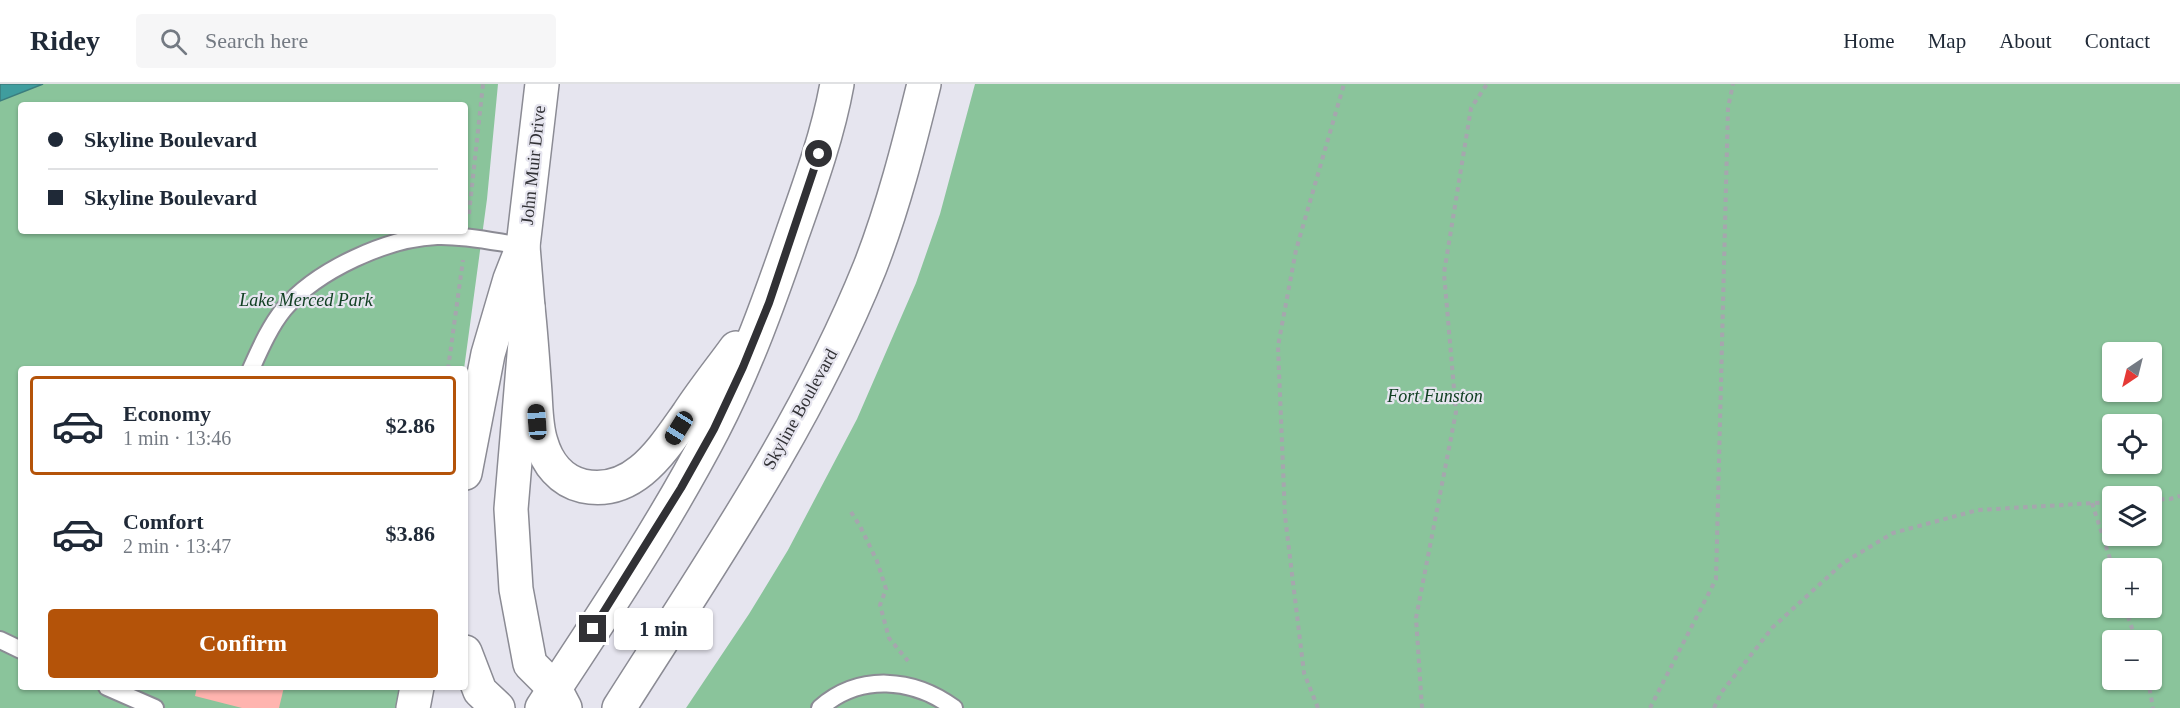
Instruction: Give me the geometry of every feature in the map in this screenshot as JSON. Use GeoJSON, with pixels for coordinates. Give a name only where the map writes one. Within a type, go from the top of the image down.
{"type":"FeatureCollection","features":[{"type":"Feature","properties":{"kind":"main road","name":"John Muir Drive"},"geometry":{"type":"LineString","coordinates":[[542,84],[524,246],[528,307],[514,471],[512,548],[516,589],[530,664],[554,702]]}},
{"type":"Feature","properties":{"kind":"main road"},"geometry":{"type":"LineString","coordinates":[[554,702],[681,488],[714,429],[738,377],[769,303],[813,177],[837,84]]}},
{"type":"Feature","properties":{"kind":"main road","name":"Skyline Boulevard"},"geometry":{"type":"LineString","coordinates":[[619,708],[775,458],[842,331],[871,265],[893,199],[924,84]]}},
{"type":"Feature","properties":{"kind":"main road","name":"John Muir Drive"},"geometry":{"type":"LineString","coordinates":[[468,457],[488,354],[510,279],[524,246]]}},
{"type":"Feature","properties":{"kind":"main road"},"geometry":{"type":"LineString","coordinates":[[528,307],[537,422],[547,459],[565,479],[575,484],[603,487],[631,478],[658,456],[769,303]]}},
{"type":"Feature","properties":{"kind":"main road"},"geometry":{"type":"LineString","coordinates":[[468,660],[480,691],[498,708]]}},
{"type":"Feature","properties":{"kind":"main road"},"geometry":{"type":"LineString","coordinates":[[413,708],[416,690]]}},
{"type":"Feature","properties":{"kind":"lane"},"geometry":{"type":"LineString","coordinates":[[252,366],[283,310],[300,293],[320,277],[371,252],[420,237],[440,236],[524,246]]}},
{"type":"Feature","properties":{"kind":"lane"},"geometry":{"type":"LineString","coordinates":[[0,640],[18,649]]}},
{"type":"Feature","properties":{"kind":"lane"},"geometry":{"type":"LineString","coordinates":[[820,708],[831,698],[848,689],[867,685],[906,685],[938,696],[954,708]]}},
{"type":"Feature","properties":{"kind":"lane"},"geometry":{"type":"LineString","coordinates":[[115,690],[155,708]]}},
{"type":"Feature","properties":{"kind":"path"},"geometry":{"type":"LineString","coordinates":[[1318,708],[1304,674],[1285,516],[1278,346],[1296,250],[1344,84]]}},
{"type":"Feature","properties":{"kind":"path"},"geometry":{"type":"LineString","coordinates":[[1422,708],[1416,618],[1456,412],[1444,273],[1471,108],[1487,84]]}},
{"type":"Feature","properties":{"kind":"path"},"geometry":{"type":"LineString","coordinates":[[1650,708],[1716,579],[1728,108],[1733,86],[1727,84]]}},
{"type":"Feature","properties":{"kind":"path"},"geometry":{"type":"LineString","coordinates":[[2162,499],[2180,496]]}},
{"type":"Feature","properties":{"kind":"path"},"geometry":{"type":"LineString","coordinates":[[1714,708],[1721,693],[1773,627],[1843,563],[1893,533],[1978,510],[2102,502]]}},
{"type":"Feature","properties":{"kind":"path"},"geometry":{"type":"LineString","coordinates":[[2092,503],[2110,558]]}},
{"type":"Feature","properties":{"kind":"path"},"geometry":{"type":"LineString","coordinates":[[851,512],[877,561],[886,589],[880,605],[889,639],[938,696]]}},
{"type":"Feature","properties":{"kind":"path"},"geometry":{"type":"LineString","coordinates":[[2150,690],[2153,708]]}},
{"type":"Feature","properties":{"kind":"green space","name":"Lake Merced Park"},"geometry":{"type":"Polygon","coordinates":[[[0,84],[498,84],[487,199],[464,366],[18,366],[18,690],[411,690],[406,708],[0,708],[0,84]]]}},
{"type":"Feature","properties":{"kind":"green space","name":"Fort Funston"},"geometry":{"type":"Polygon","coordinates":[[[975,84],[2180,84],[2180,708],[686,708],[749,614],[788,550],[857,419],[916,283],[940,214],[975,84]]]}},
{"type":"Feature","properties":{"kind":"water"},"geometry":{"type":"Polygon","coordinates":[[[0,84],[43,84],[0,101],[0,84]]]}},
{"type":"Feature","properties":{"kind":"building"},"geometry":{"type":"Polygon","coordinates":[[[196,690],[283,690],[279,708],[242,708],[195,696],[196,690]]]}},
{"type":"Feature","properties":{"kind":"route"},"geometry":{"type":"LineString","coordinates":[[593,629],[681,488],[714,429],[769,303],[819,154]]}}]}
